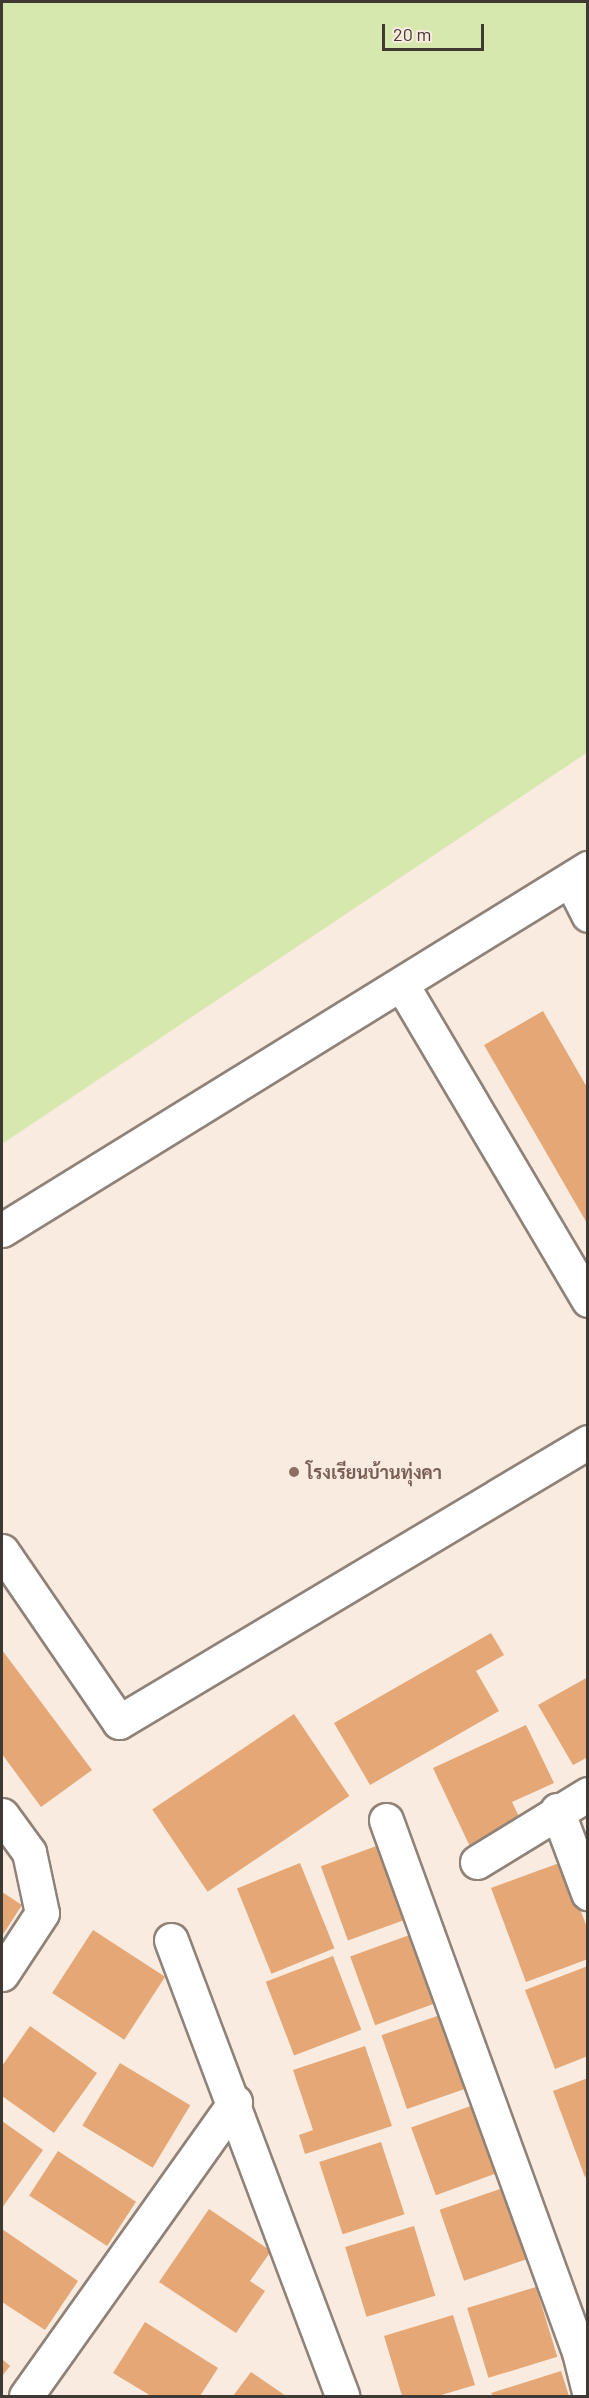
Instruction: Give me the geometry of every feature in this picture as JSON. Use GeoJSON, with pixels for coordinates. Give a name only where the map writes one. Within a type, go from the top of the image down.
{"type":"FeatureCollection","features":[{"type":"Feature","properties":{"kind":"street"},"geometry":{"type":"LineString","coordinates":[[2,1230],[579,875],[588,915]]}},
{"type":"Feature","properties":{"kind":"street"},"geometry":{"type":"LineString","coordinates":[[402,985],[588,1300]]}},
{"type":"Feature","properties":{"kind":"street"},"geometry":{"type":"LineString","coordinates":[[2,1551],[119,1722],[588,1442]]}},
{"type":"Feature","properties":{"kind":"street"},"geometry":{"type":"LineString","coordinates":[[477,1862],[557,1810],[588,1794]]}},
{"type":"Feature","properties":{"kind":"street"},"geometry":{"type":"LineString","coordinates":[[557,1810],[588,1893]]}},
{"type":"Feature","properties":{"kind":"street"},"geometry":{"type":"LineString","coordinates":[[2,1815],[29,1851],[42,1913],[2,1974]]}},
{"type":"Feature","properties":{"kind":"street"},"geometry":{"type":"LineString","coordinates":[[386,1820],[579,2352],[588,2389]]}},
{"type":"Feature","properties":{"kind":"street"},"geometry":{"type":"LineString","coordinates":[[171,1940],[235,2102],[342,2397]]}},
{"type":"Feature","properties":{"kind":"street"},"geometry":{"type":"LineString","coordinates":[[26,2397],[235,2102]]}},
{"type":"Feature","properties":{"kind":"green space"},"geometry":{"type":"Polygon","coordinates":[[[2,2],[587,2],[588,752],[2,1144],[2,2]]]}},
{"type":"Feature","properties":{"kind":"building"},"geometry":{"type":"Polygon","coordinates":[[[543,1011],[588,1089],[588,1225],[484,1045],[543,1011]]]}},
{"type":"Feature","properties":{"kind":"building"},"geometry":{"type":"Polygon","coordinates":[[[491,1633],[504,1655],[476,1671],[499,1711],[370,1785],[334,1723],[491,1633]]]}},
{"type":"Feature","properties":{"kind":"building"},"geometry":{"type":"Polygon","coordinates":[[[2,1650],[92,1770],[41,1807],[2,1754],[2,1650]]]}},
{"type":"Feature","properties":{"kind":"building"},"geometry":{"type":"Polygon","coordinates":[[[588,1677],[588,1757],[573,1765],[538,1705],[588,1677]]]}},
{"type":"Feature","properties":{"kind":"building"},"geometry":{"type":"Polygon","coordinates":[[[294,1714],[349,1796],[208,1892],[152,1810],[294,1714]]]}},
{"type":"Feature","properties":{"kind":"building"},"geometry":{"type":"Polygon","coordinates":[[[526,1725],[554,1783],[512,1802],[525,1829],[473,1853],[433,1768],[526,1725]]]}},
{"type":"Feature","properties":{"kind":"building"},"geometry":{"type":"Polygon","coordinates":[[[382,1844],[409,1918],[348,1940],[321,1866],[382,1844]]]}},
{"type":"Feature","properties":{"kind":"building"},"geometry":{"type":"Polygon","coordinates":[[[562,1862],[588,1930],[588,1959],[526,1982],[491,1888],[562,1862]]]}},
{"type":"Feature","properties":{"kind":"building"},"geometry":{"type":"Polygon","coordinates":[[[300,1863],[334,1948],[271,1974],[237,1888],[300,1863]]]}},
{"type":"Feature","properties":{"kind":"building"},"geometry":{"type":"Polygon","coordinates":[[[2,1892],[22,1905],[2,1936],[2,1892]]]}},
{"type":"Feature","properties":{"kind":"building"},"geometry":{"type":"Polygon","coordinates":[[[93,1930],[165,1977],[124,2040],[52,1993],[93,1930]]]}},
{"type":"Feature","properties":{"kind":"building"},"geometry":{"type":"Polygon","coordinates":[[[415,1933],[440,2002],[375,2025],[350,1957],[415,1933]]]}},
{"type":"Feature","properties":{"kind":"building"},"geometry":{"type":"Polygon","coordinates":[[[333,1956],[361,2030],[294,2056],[266,1982],[333,1956]]]}},
{"type":"Feature","properties":{"kind":"building"},"geometry":{"type":"Polygon","coordinates":[[[588,1966],[588,2056],[555,2069],[525,1990],[588,1966]]]}},
{"type":"Feature","properties":{"kind":"building"},"geometry":{"type":"Polygon","coordinates":[[[443,2014],[468,2088],[407,2109],[382,2035],[443,2014]]]}},
{"type":"Feature","properties":{"kind":"building"},"geometry":{"type":"Polygon","coordinates":[[[30,2026],[97,2073],[54,2133],[2,2096],[2,2066],[30,2026]]]}},
{"type":"Feature","properties":{"kind":"building"},"geometry":{"type":"Polygon","coordinates":[[[365,2046],[392,2126],[305,2154],[299,2135],[313,2130],[293,2070],[365,2046]]]}},
{"type":"Feature","properties":{"kind":"building"},"geometry":{"type":"Polygon","coordinates":[[[120,2063],[190,2105],[153,2168],[82,2126],[120,2063]]]}},
{"type":"Feature","properties":{"kind":"building"},"geometry":{"type":"Polygon","coordinates":[[[588,2078],[588,2176],[585,2177],[553,2091],[588,2078]]]}},
{"type":"Feature","properties":{"kind":"building"},"geometry":{"type":"Polygon","coordinates":[[[476,2104],[501,2172],[436,2195],[411,2128],[476,2104]]]}},
{"type":"Feature","properties":{"kind":"building"},"geometry":{"type":"Polygon","coordinates":[[[2,2121],[43,2150],[2,2208],[2,2121]]]}},
{"type":"Feature","properties":{"kind":"building"},"geometry":{"type":"Polygon","coordinates":[[[381,2142],[404,2214],[343,2234],[319,2162],[381,2142]]]}},
{"type":"Feature","properties":{"kind":"building"},"geometry":{"type":"Polygon","coordinates":[[[58,2151],[136,2202],[107,2246],[29,2195],[58,2151]]]}},
{"type":"Feature","properties":{"kind":"building"},"geometry":{"type":"Polygon","coordinates":[[[503,2188],[527,2259],[464,2281],[440,2210],[503,2188]]]}},
{"type":"Feature","properties":{"kind":"building"},"geometry":{"type":"Polygon","coordinates":[[[209,2209],[271,2251],[250,2281],[265,2291],[236,2333],[159,2282],[209,2209]]]}},
{"type":"Feature","properties":{"kind":"building"},"geometry":{"type":"Polygon","coordinates":[[[414,2226],[435,2296],[366,2317],[345,2247],[414,2226]]]}},
{"type":"Feature","properties":{"kind":"building"},"geometry":{"type":"Polygon","coordinates":[[[2,2229],[78,2281],[45,2330],[2,2302],[2,2229]]]}},
{"type":"Feature","properties":{"kind":"building"},"geometry":{"type":"Polygon","coordinates":[[[536,2287],[557,2357],[488,2378],[467,2308],[536,2287]]]}},
{"type":"Feature","properties":{"kind":"building"},"geometry":{"type":"Polygon","coordinates":[[[453,2315],[475,2385],[438,2396],[402,2396],[384,2336],[453,2315]]]}},
{"type":"Feature","properties":{"kind":"building"},"geometry":{"type":"Polygon","coordinates":[[[145,2322],[218,2368],[200,2396],[151,2396],[113,2373],[145,2322]]]}},
{"type":"Feature","properties":{"kind":"building"},"geometry":{"type":"Polygon","coordinates":[[[2,2359],[10,2366],[2,2376],[2,2359]]]}},
{"type":"Feature","properties":{"kind":"building"},"geometry":{"type":"Polygon","coordinates":[[[561,2371],[569,2396],[493,2396],[491,2393],[561,2371]]]}},
{"type":"Feature","properties":{"kind":"building"},"geometry":{"type":"Polygon","coordinates":[[[251,2372],[286,2396],[233,2396],[251,2372]]]}},
{"type":"Feature","properties":{"kind":"place","name":"โรงเรียนบ้านทุ่งคา"},"geometry":{"type":"Point","coordinates":[294,1472]}}]}
